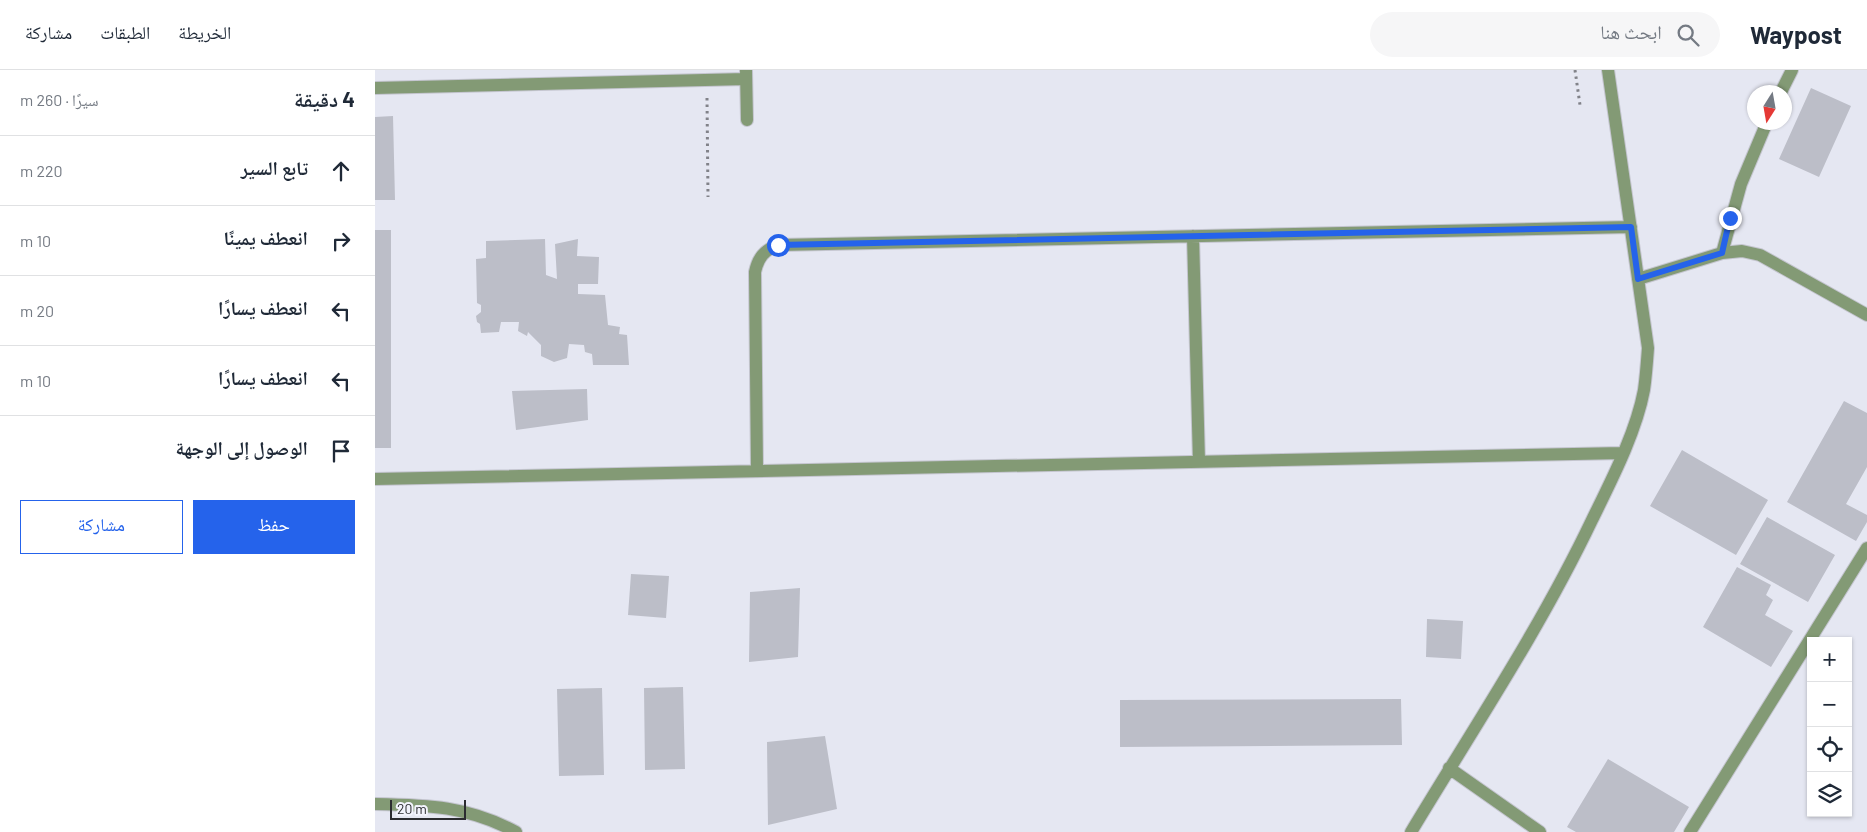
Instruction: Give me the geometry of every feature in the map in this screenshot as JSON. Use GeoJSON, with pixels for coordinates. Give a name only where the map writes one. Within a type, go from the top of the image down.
{"type":"FeatureCollection","features":[{"type":"Feature","properties":{"kind":"street"},"geometry":{"type":"LineString","coordinates":[[1411,832],[1554,596],[1601,501],[1639,412],[1644,390],[1648,348],[1608,70]]}},
{"type":"Feature","properties":{"kind":"street"},"geometry":{"type":"LineString","coordinates":[[1784,85],[1792,70]]}},
{"type":"Feature","properties":{"kind":"street"},"geometry":{"type":"LineString","coordinates":[[375,88],[707,80],[746,74],[747,120]]}},
{"type":"Feature","properties":{"kind":"street"},"geometry":{"type":"LineString","coordinates":[[1722,253],[1741,184],[1764,130]]}},
{"type":"Feature","properties":{"kind":"street"},"geometry":{"type":"LineString","coordinates":[[757,470],[755,272],[757,263],[762,255],[769,248],[778,245],[1631,227]]}},
{"type":"Feature","properties":{"kind":"street"},"geometry":{"type":"LineString","coordinates":[[1193,236],[1199,462]]}},
{"type":"Feature","properties":{"kind":"street"},"geometry":{"type":"LineString","coordinates":[[1638,279],[1722,253],[1742,251],[1761,255],[1867,314]]}},
{"type":"Feature","properties":{"kind":"street"},"geometry":{"type":"LineString","coordinates":[[375,479],[1623,453]]}},
{"type":"Feature","properties":{"kind":"street"},"geometry":{"type":"LineString","coordinates":[[1690,832],[1867,548]]}},
{"type":"Feature","properties":{"kind":"street"},"geometry":{"type":"LineString","coordinates":[[1449,768],[1540,832]]}},
{"type":"Feature","properties":{"kind":"street"},"geometry":{"type":"LineString","coordinates":[[375,804],[426,805],[455,809],[482,816],[516,832]]}},
{"type":"Feature","properties":{"kind":"path"},"geometry":{"type":"LineString","coordinates":[[1575,70],[1580,105]]}},
{"type":"Feature","properties":{"kind":"path"},"geometry":{"type":"LineString","coordinates":[[707,80],[708,197]]}},
{"type":"Feature","properties":{"kind":"building"},"geometry":{"type":"Polygon","coordinates":[[[1811,88],[1851,106],[1819,177],[1779,159],[1811,88]]]}},
{"type":"Feature","properties":{"kind":"building"},"geometry":{"type":"Polygon","coordinates":[[[393,116],[395,200],[375,200],[375,117],[393,116]]]}},
{"type":"Feature","properties":{"kind":"building"},"geometry":{"type":"Polygon","coordinates":[[[375,230],[391,230],[391,448],[375,448],[375,230]]]}},
{"type":"Feature","properties":{"kind":"building"},"geometry":{"type":"Polygon","coordinates":[[[545,239],[546,275],[557,279],[555,244],[578,239],[577,256],[599,257],[598,284],[578,284],[578,294],[605,295],[608,325],[620,327],[619,334],[627,335],[629,365],[593,365],[592,354],[585,352],[584,345],[569,344],[567,358],[554,362],[541,356],[541,345],[528,332],[527,336],[518,331],[519,322],[501,322],[499,332],[481,333],[480,324],[477,322],[476,316],[481,312],[481,305],[477,303],[476,259],[486,258],[486,241],[545,239]]]}},
{"type":"Feature","properties":{"kind":"building"},"geometry":{"type":"Polygon","coordinates":[[[587,389],[588,420],[516,430],[512,391],[587,389]]]}},
{"type":"Feature","properties":{"kind":"building"},"geometry":{"type":"Polygon","coordinates":[[[1844,401],[1867,413],[1867,467],[1846,504],[1867,515],[1867,522],[1856,541],[1787,502],[1844,401]]]}},
{"type":"Feature","properties":{"kind":"building"},"geometry":{"type":"Polygon","coordinates":[[[1682,450],[1768,500],[1736,555],[1650,506],[1682,450]]]}},
{"type":"Feature","properties":{"kind":"building"},"geometry":{"type":"Polygon","coordinates":[[[1767,517],[1835,555],[1808,602],[1740,564],[1767,517]]]}},
{"type":"Feature","properties":{"kind":"building"},"geometry":{"type":"Polygon","coordinates":[[[1737,567],[1771,585],[1766,595],[1773,600],[1765,615],[1793,631],[1771,667],[1703,627],[1737,567]]]}},
{"type":"Feature","properties":{"kind":"building"},"geometry":{"type":"Polygon","coordinates":[[[631,574],[669,576],[666,618],[628,615],[631,574]]]}},
{"type":"Feature","properties":{"kind":"building"},"geometry":{"type":"Polygon","coordinates":[[[800,588],[798,657],[749,662],[750,592],[800,588]]]}},
{"type":"Feature","properties":{"kind":"building"},"geometry":{"type":"Polygon","coordinates":[[[1427,619],[1463,621],[1461,659],[1426,657],[1427,619]]]}},
{"type":"Feature","properties":{"kind":"building"},"geometry":{"type":"Polygon","coordinates":[[[683,687],[685,769],[645,770],[644,688],[683,687]]]}},
{"type":"Feature","properties":{"kind":"building"},"geometry":{"type":"Polygon","coordinates":[[[602,688],[604,775],[559,776],[557,689],[602,688]]]}},
{"type":"Feature","properties":{"kind":"building"},"geometry":{"type":"Polygon","coordinates":[[[1401,699],[1402,745],[1120,747],[1120,700],[1401,699]]]}},
{"type":"Feature","properties":{"kind":"building"},"geometry":{"type":"Polygon","coordinates":[[[825,736],[837,809],[768,825],[767,742],[825,736]]]}},
{"type":"Feature","properties":{"kind":"building"},"geometry":{"type":"Polygon","coordinates":[[[1608,759],[1689,807],[1674,832],[1576,832],[1567,827],[1608,759]]]}},
{"type":"Feature","properties":{"kind":"route"},"geometry":{"type":"LineString","coordinates":[[778,245],[1631,227],[1638,279],[1722,253],[1730,218]]}}]}
